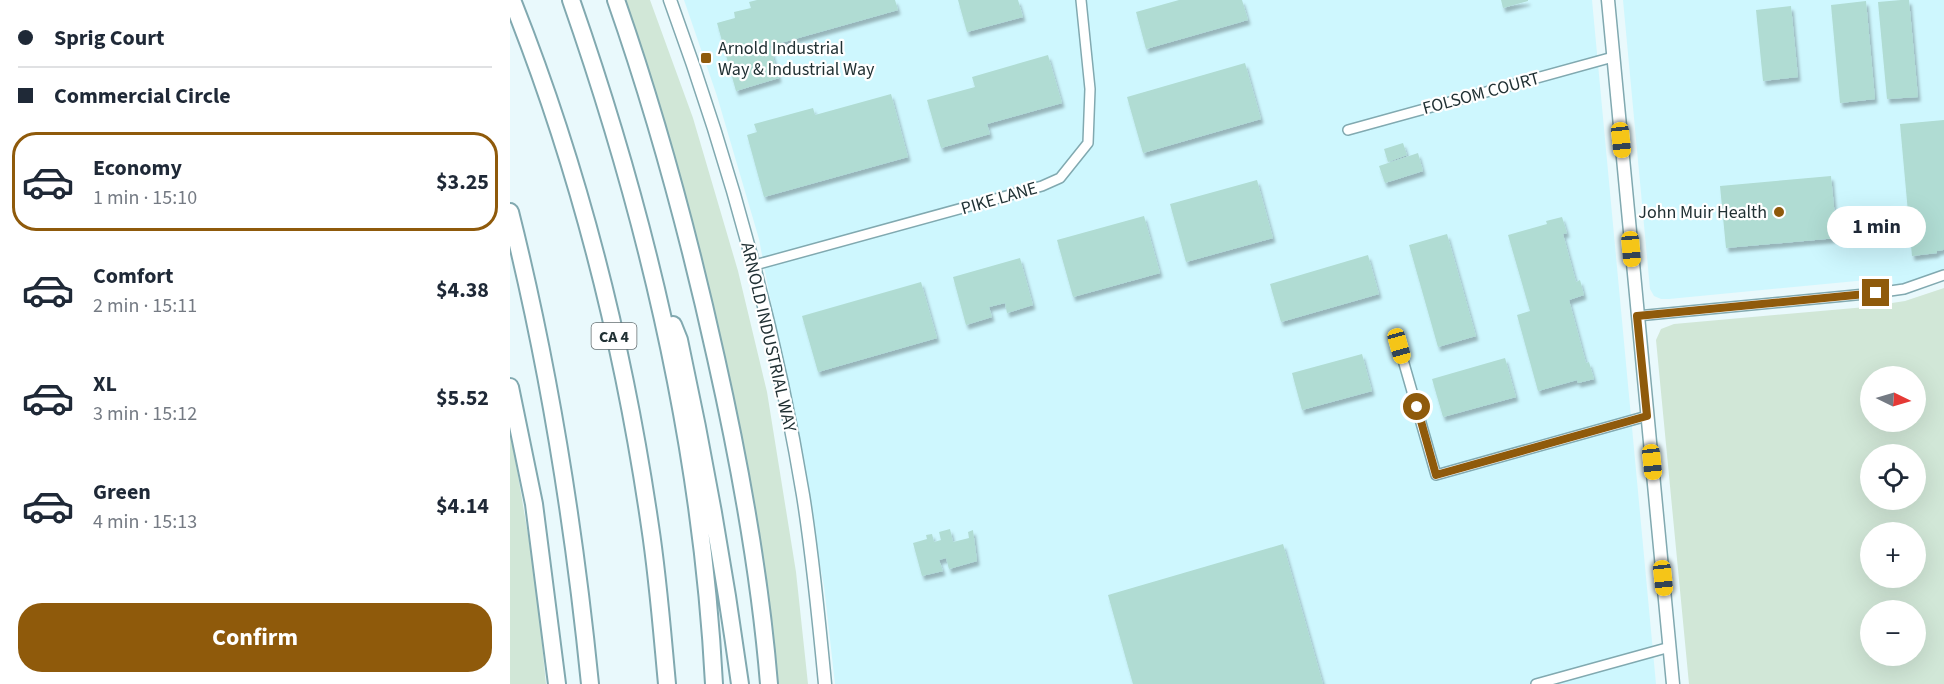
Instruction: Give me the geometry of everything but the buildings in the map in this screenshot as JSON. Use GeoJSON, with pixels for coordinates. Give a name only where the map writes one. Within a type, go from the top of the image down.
{"type":"FeatureCollection","features":[{"type":"Feature","properties":{"kind":"highway","name":"CA 4"},"geometry":{"type":"LineString","coordinates":[[512,0],[567,157],[605,297],[623,376],[650,526],[667,684]]}},
{"type":"Feature","properties":{"kind":"highway"},"geometry":{"type":"LineString","coordinates":[[571,0],[611,122],[649,257],[678,393],[690,463],[708,602],[714,684]]}},
{"type":"Feature","properties":{"kind":"highway"},"geometry":{"type":"LineString","coordinates":[[616,0],[650,100],[671,173],[712,340],[752,541],[769,684]]}},
{"type":"Feature","properties":{"kind":"highway"},"geometry":{"type":"LineString","coordinates":[[510,212],[533,308],[555,424],[580,590],[590,684]]}},
{"type":"Feature","properties":{"kind":"highway"},"geometry":{"type":"LineString","coordinates":[[649,257],[679,340],[704,453],[740,684]]}},
{"type":"Feature","properties":{"kind":"highway"},"geometry":{"type":"LineString","coordinates":[[510,387],[535,515],[557,684]]}},
{"type":"Feature","properties":{"kind":"street","name":"ARNOLD INDUSTRIAL WAY"},"geometry":{"type":"LineString","coordinates":[[670,0],[709,110],[755,265],[783,388],[813,570],[825,684]]}},
{"type":"Feature","properties":{"kind":"street","name":"PIKE LANE"},"geometry":{"type":"LineString","coordinates":[[755,265],[1032,189],[1060,178],[1088,142],[1090,89],[1081,0]]}},
{"type":"Feature","properties":{"kind":"street"},"geometry":{"type":"LineString","coordinates":[[1608,0],[1673,684]]}},
{"type":"Feature","properties":{"kind":"street","name":"FOLSOM COURT"},"geometry":{"type":"LineString","coordinates":[[1348,130],[1613,57]]}},
{"type":"Feature","properties":{"kind":"street"},"geometry":{"type":"LineString","coordinates":[[1637,316],[1876,293],[1904,289],[1944,275]]}},
{"type":"Feature","properties":{"kind":"street"},"geometry":{"type":"LineString","coordinates":[[1399,346],[1436,475],[1647,416]]}},
{"type":"Feature","properties":{"kind":"street"},"geometry":{"type":"LineString","coordinates":[[1536,684],[1670,647]]}},
{"type":"Feature","properties":{"kind":"shaded area"},"geometry":{"type":"Polygon","coordinates":[[[684,0],[1592,0],[1656,684],[835,684],[824,586],[759,239],[717,96],[684,0]]]}},
{"type":"Feature","properties":{"kind":"shaded area"},"geometry":{"type":"Polygon","coordinates":[[[1623,0],[1944,0],[1944,275],[1894,291],[1892,276],[1669,299],[1654,296],[1650,289],[1623,0]]]}},
{"type":"Feature","properties":{"kind":"green space"},"geometry":{"type":"Polygon","coordinates":[[[616,0],[650,0],[693,118],[738,271],[767,392],[796,572],[808,684],[769,684],[724,394],[616,0]]]}},
{"type":"Feature","properties":{"kind":"green space"},"geometry":{"type":"Polygon","coordinates":[[[1944,288],[1944,684],[1689,684],[1656,340],[1661,329],[1674,324],[1866,307],[1905,301],[1944,288]]]}},
{"type":"Feature","properties":{"kind":"green space"},"geometry":{"type":"Polygon","coordinates":[[[510,428],[536,582],[546,684],[510,684],[510,428]]]}},
{"type":"Feature","properties":{"kind":"place","name":"Arnold Industrial Way & Industrial Way"},"geometry":{"type":"Point","coordinates":[706,58]}},
{"type":"Feature","properties":{"kind":"place","name":"John Muir Health"},"geometry":{"type":"Point","coordinates":[1779,212]}},
{"type":"Feature","properties":{"kind":"route"},"geometry":{"type":"LineString","coordinates":[[1417,407],[1436,475],[1647,416],[1637,316],[1876,293]]}}]}
